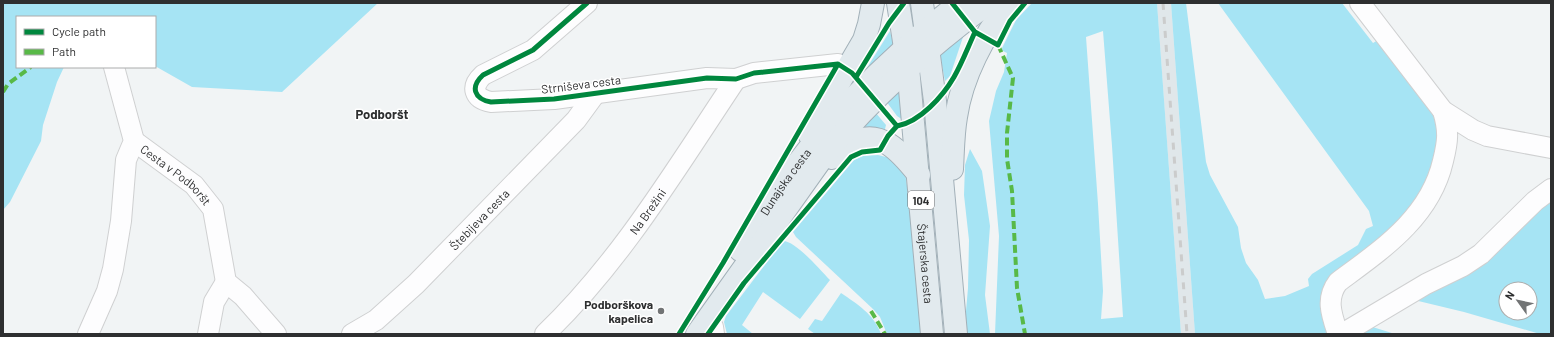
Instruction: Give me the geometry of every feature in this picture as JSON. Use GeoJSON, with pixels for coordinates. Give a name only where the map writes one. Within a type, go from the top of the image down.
{"type":"FeatureCollection","features":[{"type":"Feature","properties":{"kind":"main road"},"geometry":{"type":"LineString","coordinates":[[776,194],[805,140],[855,57],[869,24],[874,3]]}},
{"type":"Feature","properties":{"kind":"main road","name":"Štajerska cesta"},"geometry":{"type":"LineString","coordinates":[[898,3],[907,56],[919,175],[932,334]]}},
{"type":"Feature","properties":{"kind":"main road","name":"Štajerska cesta"},"geometry":{"type":"LineString","coordinates":[[922,3],[928,39],[956,334]]}},
{"type":"Feature","properties":{"kind":"main road"},"geometry":{"type":"LineString","coordinates":[[928,39],[960,3]]}},
{"type":"Feature","properties":{"kind":"main road"},"geometry":{"type":"LineString","coordinates":[[907,56],[928,39],[988,3]]}},
{"type":"Feature","properties":{"kind":"main road"},"geometry":{"type":"LineString","coordinates":[[947,232],[956,117],[962,91],[971,67],[981,47],[1009,3]]}},
{"type":"Feature","properties":{"kind":"main road","name":"Dunajska cesta"},"geometry":{"type":"LineString","coordinates":[[701,331],[776,194],[814,143],[864,87],[907,56]]}},
{"type":"Feature","properties":{"kind":"main road","name":"Dunajska cesta"},"geometry":{"type":"LineString","coordinates":[[701,331],[809,177],[846,129],[870,103],[907,56]]}},
{"type":"Feature","properties":{"kind":"main road"},"geometry":{"type":"LineString","coordinates":[[809,177],[850,144],[870,139],[885,142],[897,149],[919,175]]}},
{"type":"Feature","properties":{"kind":"street","name":"Strniševa cesta"},"geometry":{"type":"LineString","coordinates":[[587,3],[533,50],[483,75],[476,81],[475,89],[478,96],[483,100],[492,102],[554,99],[707,78],[736,79],[754,73],[838,64]]}},
{"type":"Feature","properties":{"kind":"street"},"geometry":{"type":"LineString","coordinates":[[1360,3],[1443,111],[1487,136],[1551,148]]}},
{"type":"Feature","properties":{"kind":"street","name":"Cesta v Podboršt"},"geometry":{"type":"LineString","coordinates":[[88,334],[107,291],[113,269],[121,221],[126,160],[134,141],[114,68]]}},
{"type":"Feature","properties":{"kind":"street","name":"Na Brežini"},"geometry":{"type":"LineString","coordinates":[[545,334],[565,315],[626,243],[736,79]]}},
{"type":"Feature","properties":{"kind":"street","name":"Štebijeva cesta"},"geometry":{"type":"LineString","coordinates":[[352,334],[376,320],[416,284],[576,120],[595,94]]}},
{"type":"Feature","properties":{"kind":"street"},"geometry":{"type":"LineString","coordinates":[[1338,334],[1330,304],[1334,287],[1406,228],[1421,210],[1434,188],[1441,170],[1449,134],[1443,111]]}},
{"type":"Feature","properties":{"kind":"street","name":"Cesta v Podboršt"},"geometry":{"type":"LineString","coordinates":[[134,141],[194,185],[213,208],[226,282]]}},
{"type":"Feature","properties":{"kind":"street"},"geometry":{"type":"LineString","coordinates":[[1342,334],[1426,284],[1463,266],[1480,254],[1535,201],[1551,189]]}},
{"type":"Feature","properties":{"kind":"street"},"geometry":{"type":"LineString","coordinates":[[208,334],[214,302],[226,282],[243,296],[276,334]]}},
{"type":"Feature","properties":{"kind":"shaded area"},"geometry":{"type":"Polygon","coordinates":[[[3,3],[378,3],[282,92],[192,87],[156,67],[156,16],[16,16],[16,68],[64,68],[57,82],[43,125],[41,141],[10,202],[3,210],[3,3]]]}},
{"type":"Feature","properties":{"kind":"shaded area"},"geometry":{"type":"Polygon","coordinates":[[[1032,3],[1157,3],[1181,334],[995,334],[999,236],[989,121],[996,91],[1004,72],[1007,53],[1001,50],[1016,20],[1032,3]],[[1103,31],[1086,37],[1103,291],[1101,319],[1123,317],[1103,31]]]}},
{"type":"Feature","properties":{"kind":"shaded area"},"geometry":{"type":"Polygon","coordinates":[[[1157,3],[1171,3],[1195,334],[1181,334],[1157,3]]]}},
{"type":"Feature","properties":{"kind":"shaded area"},"geometry":{"type":"Polygon","coordinates":[[[1171,3],[1186,3],[1206,162],[1210,175],[1238,227],[1241,248],[1246,263],[1258,280],[1265,299],[1285,296],[1309,286],[1308,279],[1312,274],[1358,245],[1366,229],[1373,226],[1369,211],[1218,3],[1342,3],[1373,43],[1378,40],[1443,127],[1425,199],[1332,282],[1328,334],[1195,334],[1171,3]]]}},
{"type":"Feature","properties":{"kind":"shaded area"},"geometry":{"type":"Polygon","coordinates":[[[890,31],[894,47],[864,74],[865,71],[890,31]]]}},
{"type":"Feature","properties":{"kind":"shaded area"},"geometry":{"type":"Polygon","coordinates":[[[964,34],[950,76],[945,81],[939,50],[964,34]]]}},
{"type":"Feature","properties":{"kind":"shaded area"},"geometry":{"type":"Polygon","coordinates":[[[900,89],[903,120],[897,116],[886,101],[900,89]]]}},
{"type":"Feature","properties":{"kind":"shaded area"},"geometry":{"type":"Polygon","coordinates":[[[875,112],[886,125],[884,133],[860,131],[875,112]]]}},
{"type":"Feature","properties":{"kind":"shaded area"},"geometry":{"type":"Polygon","coordinates":[[[970,149],[982,171],[990,226],[985,295],[990,334],[964,334],[968,288],[969,240],[964,195],[965,165],[970,149]]]}},
{"type":"Feature","properties":{"kind":"shaded area"},"geometry":{"type":"Polygon","coordinates":[[[878,155],[886,157],[891,155],[904,168],[917,250],[922,334],[887,334],[880,317],[873,309],[796,237],[793,232],[854,160],[862,156],[878,155]]]}},
{"type":"Feature","properties":{"kind":"shaded area"},"geometry":{"type":"Polygon","coordinates":[[[1551,194],[1551,334],[1540,334],[1464,312],[1410,299],[1551,194]]]}},
{"type":"Feature","properties":{"kind":"shaded area"},"geometry":{"type":"Polygon","coordinates":[[[783,241],[788,242],[801,251],[830,280],[800,319],[763,292],[742,325],[753,334],[727,334],[724,322],[726,316],[783,241]]]}},
{"type":"Feature","properties":{"kind":"shaded area"},"geometry":{"type":"Polygon","coordinates":[[[841,293],[869,315],[878,327],[881,334],[815,334],[808,329],[815,319],[822,321],[841,293]]]}},
{"type":"Feature","properties":{"kind":"shaded area"},"geometry":{"type":"Polygon","coordinates":[[[1363,324],[1395,334],[1349,334],[1363,324]]]}},
{"type":"Feature","properties":{"kind":"railway"},"geometry":{"type":"LineString","coordinates":[[1163,3],[1187,334]]}},
{"type":"Feature","properties":{"kind":"marked path"},"geometry":{"type":"LineString","coordinates":[[998,45],[1013,78],[1007,133],[1007,159],[1012,191],[1017,288],[1025,334]]}},
{"type":"Feature","properties":{"kind":"marked path"},"geometry":{"type":"LineString","coordinates":[[3,92],[8,84],[30,68]]}},
{"type":"Feature","properties":{"kind":"marked path"},"geometry":{"type":"LineString","coordinates":[[871,311],[885,334]]}},
{"type":"Feature","properties":{"kind":"cycle path"},"geometry":{"type":"LineString","coordinates":[[587,3],[533,50],[483,75],[476,84],[475,88],[478,95],[481,98],[491,102],[554,99],[707,78],[736,79],[754,73],[838,64],[852,73],[897,126]]}},
{"type":"Feature","properties":{"kind":"cycle path"},"geometry":{"type":"LineString","coordinates":[[856,77],[889,23],[904,3]]}},
{"type":"Feature","properties":{"kind":"cycle path"},"geometry":{"type":"LineString","coordinates":[[952,3],[975,32],[998,45],[1010,21],[1025,3]]}},
{"type":"Feature","properties":{"kind":"cycle path"},"geometry":{"type":"LineString","coordinates":[[897,126],[906,124],[922,114],[944,92],[957,72],[975,32]]}},
{"type":"Feature","properties":{"kind":"cycle path"},"geometry":{"type":"LineString","coordinates":[[679,334],[723,263],[838,64]]}},
{"type":"Feature","properties":{"kind":"cycle path"},"geometry":{"type":"LineString","coordinates":[[708,334],[744,283],[851,157],[862,152],[880,150],[888,136],[897,126]]}},
{"type":"Feature","properties":{"kind":"place","name":"Podborškova kapelica"},"geometry":{"type":"Point","coordinates":[661,311]}},
{"type":"Feature","properties":{"kind":"district","name":"Podboršt"},"geometry":{"type":"Point","coordinates":[382,114]}}]}
